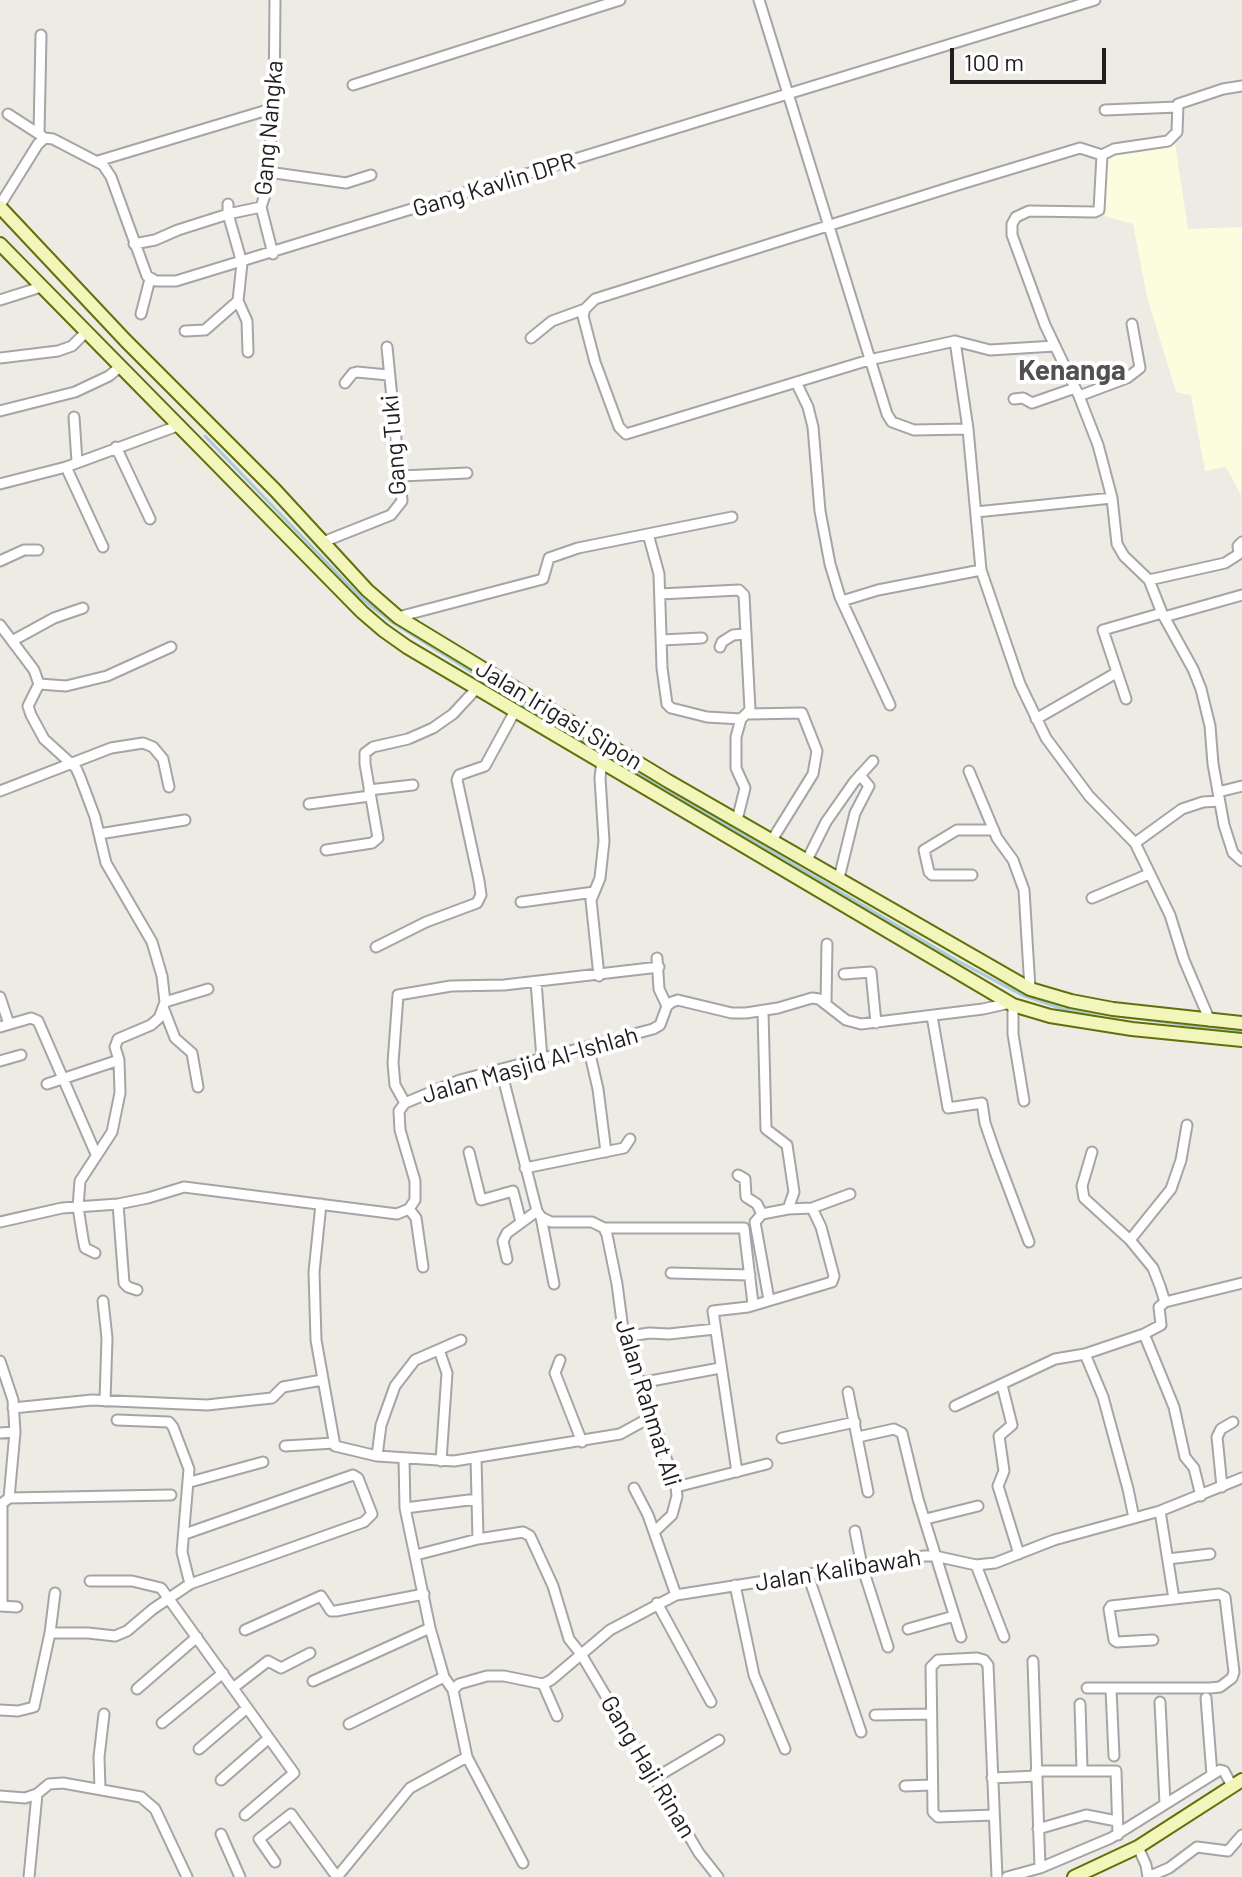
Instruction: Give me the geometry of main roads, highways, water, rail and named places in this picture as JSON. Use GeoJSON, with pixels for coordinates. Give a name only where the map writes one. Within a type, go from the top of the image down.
{"type":"FeatureCollection","features":[{"type":"Feature","properties":{"kind":"waterway"},"geometry":{"type":"LineString","coordinates":[[205,436],[362,599],[392,622],[563,729],[956,960],[1022,995],[1063,1009],[1242,1032]]}},
{"type":"Feature","properties":{"kind":"district","name":"Kenanga"},"geometry":{"type":"Point","coordinates":[1072,371]}}]}
